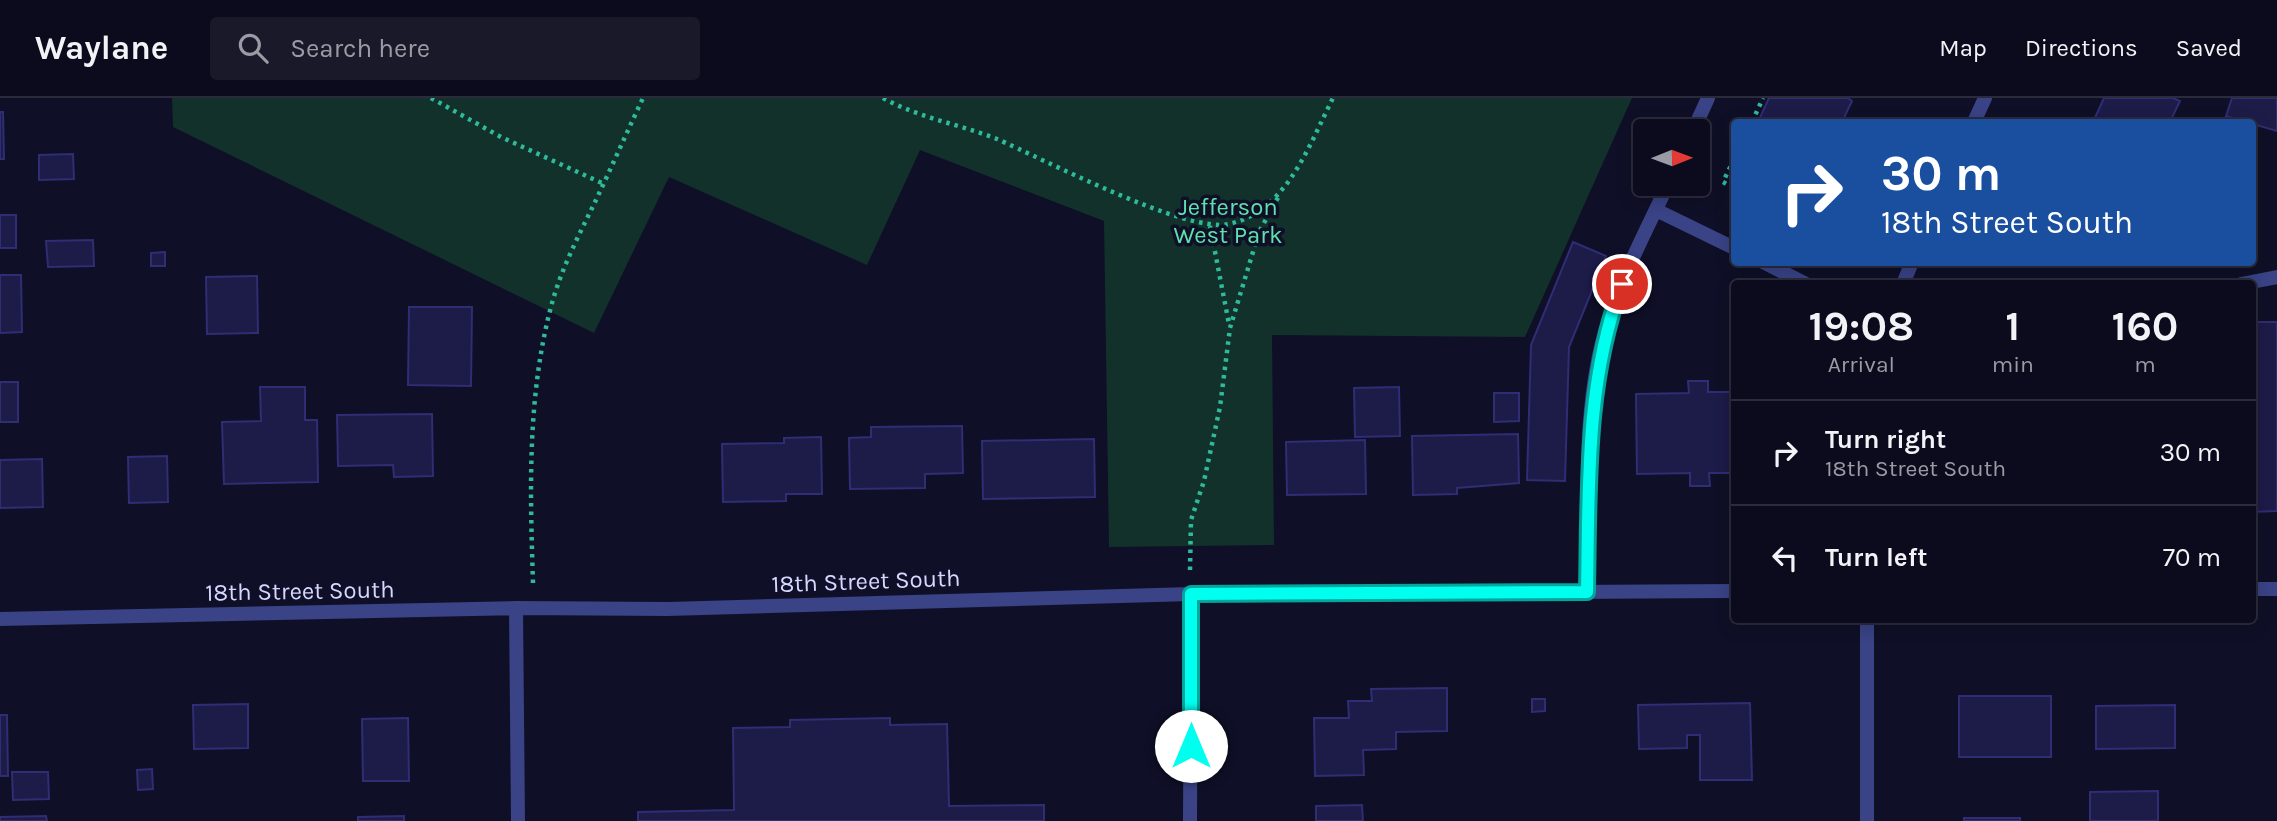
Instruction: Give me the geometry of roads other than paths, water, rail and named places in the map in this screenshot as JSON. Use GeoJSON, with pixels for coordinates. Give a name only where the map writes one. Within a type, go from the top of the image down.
{"type":"FeatureCollection","features":[{"type":"Feature","properties":{"kind":"street"},"geometry":{"type":"LineString","coordinates":[[1698,119],[1708,98]]}},
{"type":"Feature","properties":{"kind":"street"},"geometry":{"type":"LineString","coordinates":[[1975,119],[1985,98]]}},
{"type":"Feature","properties":{"kind":"street"},"geometry":{"type":"LineString","coordinates":[[1587,592],[1591,423],[1597,369],[1612,309],[1662,196]]}},
{"type":"Feature","properties":{"kind":"street"},"geometry":{"type":"LineString","coordinates":[[1656,210],[1731,247]]}},
{"type":"Feature","properties":{"kind":"street"},"geometry":{"type":"LineString","coordinates":[[1771,266],[1798,280]]}},
{"type":"Feature","properties":{"kind":"street"},"geometry":{"type":"LineString","coordinates":[[2256,281],[2277,277]]}},
{"type":"Feature","properties":{"kind":"street"},"geometry":{"type":"LineString","coordinates":[[2256,589],[2277,589]]}},
{"type":"Feature","properties":{"kind":"street","name":"18th Street South"},"geometry":{"type":"LineString","coordinates":[[0,619],[516,608],[668,609],[1191,594],[1731,591]]}},
{"type":"Feature","properties":{"kind":"street"},"geometry":{"type":"LineString","coordinates":[[1190,821],[1191,594]]}},
{"type":"Feature","properties":{"kind":"street"},"geometry":{"type":"LineString","coordinates":[[516,608],[518,821]]}},
{"type":"Feature","properties":{"kind":"street"},"geometry":{"type":"LineString","coordinates":[[1867,623],[1867,821]]}},
{"type":"Feature","properties":{"kind":"park label","name":"Jefferson West Park"},"geometry":{"type":"Point","coordinates":[1228,221]}}]}
